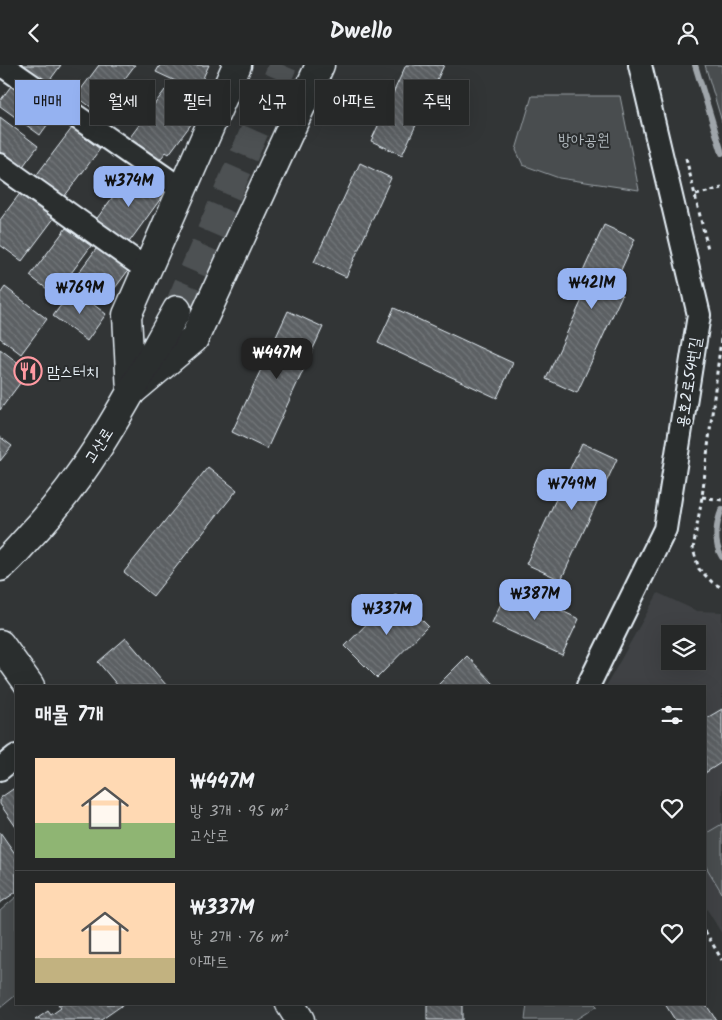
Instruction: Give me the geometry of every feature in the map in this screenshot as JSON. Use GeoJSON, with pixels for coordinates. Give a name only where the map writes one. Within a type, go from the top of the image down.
{"type":"FeatureCollection","features":[{"type":"Feature","properties":{"kind":"street"},"geometry":{"type":"LineString","coordinates":[[2,65],[181,189]]}},
{"type":"Feature","properties":{"kind":"street"},"geometry":{"type":"LineString","coordinates":[[131,392],[127,315],[237,65]]}},
{"type":"Feature","properties":{"kind":"street"},"geometry":{"type":"LineString","coordinates":[[131,392],[194,339],[320,65]]}},
{"type":"Feature","properties":{"kind":"street","name":"용호2로54번길"},"geometry":{"type":"LineString","coordinates":[[588,685],[665,529],[698,315],[640,65]]}},
{"type":"Feature","properties":{"kind":"street"},"geometry":{"type":"LineString","coordinates":[[0,165],[146,269]]}},
{"type":"Feature","properties":{"kind":"street","name":"고산로"},"geometry":{"type":"LineString","coordinates":[[0,567],[38,528],[74,485],[131,392],[177,310]]}},
{"type":"Feature","properties":{"kind":"street"},"geometry":{"type":"LineString","coordinates":[[0,644],[29,685]]}},
{"type":"Feature","properties":{"kind":"street"},"geometry":{"type":"LineString","coordinates":[[0,769],[15,757]]}},
{"type":"Feature","properties":{"kind":"street"},"geometry":{"type":"LineString","coordinates":[[291,1005],[300,1020]]}},
{"type":"Feature","properties":{"kind":"path"},"geometry":{"type":"LineString","coordinates":[[696,195],[722,188]]}},
{"type":"Feature","properties":{"kind":"path"},"geometry":{"type":"LineString","coordinates":[[722,331],[702,497],[693,549],[699,569],[712,582],[722,588]]}},
{"type":"Feature","properties":{"kind":"path"},"geometry":{"type":"LineString","coordinates":[[702,497],[722,500]]}},
{"type":"Feature","properties":{"kind":"path"},"geometry":{"type":"LineString","coordinates":[[706,933],[722,960]]}},
{"type":"Feature","properties":{"kind":"shaded area"},"geometry":{"type":"Polygon","coordinates":[[[658,593],[697,611],[722,612],[722,934],[706,908],[706,685],[607,685],[658,593]]]}},
{"type":"Feature","properties":{"kind":"green space"},"geometry":{"type":"Polygon","coordinates":[[[705,65],[722,65],[722,122],[705,65]]]}},
{"type":"Feature","properties":{"kind":"green space","name":"방아공원"},"geometry":{"type":"Polygon","coordinates":[[[532,96],[620,96],[639,190],[559,178],[523,165],[516,150],[532,96]]]}},
{"type":"Feature","properties":{"kind":"green space"},"geometry":{"type":"Polygon","coordinates":[[[722,824],[722,893],[706,867],[706,833],[722,824]]]}},
{"type":"Feature","properties":{"kind":"green space"},"geometry":{"type":"Polygon","coordinates":[[[15,898],[15,996],[0,1008],[0,911],[15,898]]]}},
{"type":"Feature","properties":{"kind":"green space"},"geometry":{"type":"Polygon","coordinates":[[[527,1005],[597,1006],[575,1020],[525,1020],[527,1005]]]}},
{"type":"Feature","properties":{"kind":"building"},"geometry":{"type":"Polygon","coordinates":[[[22,65],[61,65],[50,80],[42,80],[22,65]]]}},
{"type":"Feature","properties":{"kind":"building"},"geometry":{"type":"Polygon","coordinates":[[[99,65],[135,65],[124,80],[90,80],[90,106],[80,99],[80,91],[99,65]]]}},
{"type":"Feature","properties":{"kind":"building"},"geometry":{"type":"Polygon","coordinates":[[[160,65],[209,65],[202,80],[173,80],[156,72],[160,65]]]}},
{"type":"Feature","properties":{"kind":"building"},"geometry":{"type":"Polygon","coordinates":[[[406,65],[444,65],[437,80],[404,80],[404,125],[416,125],[402,155],[371,141],[378,125],[394,125],[394,91],[406,65]]]}},
{"type":"Feature","properties":{"kind":"building"},"geometry":{"type":"Polygon","coordinates":[[[11,86],[15,89],[15,117],[0,106],[0,101],[11,86]]]}},
{"type":"Feature","properties":{"kind":"building"},"geometry":{"type":"Polygon","coordinates":[[[165,90],[165,125],[191,125],[169,154],[166,152],[158,162],[128,140],[139,125],[155,125],[155,104],[165,90]]]}},
{"type":"Feature","properties":{"kind":"building"},"geometry":{"type":"Polygon","coordinates":[[[0,117],[38,146],[21,169],[0,153],[0,117]]]}},
{"type":"Feature","properties":{"kind":"building"},"geometry":{"type":"Polygon","coordinates":[[[26,125],[47,125],[40,135],[26,125]]]}},
{"type":"Feature","properties":{"kind":"building"},"geometry":{"type":"Polygon","coordinates":[[[72,128],[100,149],[64,197],[35,177],[72,128]]]}},
{"type":"Feature","properties":{"kind":"building"},"geometry":{"type":"Polygon","coordinates":[[[360,163],[391,178],[346,277],[314,262],[360,163]]]}},
{"type":"Feature","properties":{"kind":"building"},"geometry":{"type":"Polygon","coordinates":[[[132,171],[164,194],[127,245],[95,221],[132,171]]]}},
{"type":"Feature","properties":{"kind":"building"},"geometry":{"type":"Polygon","coordinates":[[[21,192],[55,217],[22,261],[0,245],[0,220],[21,192]]]}},
{"type":"Feature","properties":{"kind":"building"},"geometry":{"type":"Polygon","coordinates":[[[604,225],[635,239],[612,290],[622,295],[577,393],[546,379],[591,280],[581,276],[604,225]]]}},
{"type":"Feature","properties":{"kind":"building"},"geometry":{"type":"Polygon","coordinates":[[[66,228],[91,246],[55,295],[30,276],[66,228]]]}},
{"type":"Feature","properties":{"kind":"building"},"geometry":{"type":"Polygon","coordinates":[[[99,245],[130,268],[115,288],[96,291],[76,276],[99,245]]]}},
{"type":"Feature","properties":{"kind":"building"},"geometry":{"type":"Polygon","coordinates":[[[5,287],[47,319],[21,354],[0,338],[0,294],[5,287]]]}},
{"type":"Feature","properties":{"kind":"building"},"geometry":{"type":"Polygon","coordinates":[[[73,289],[106,314],[87,341],[53,316],[73,289]]]}},
{"type":"Feature","properties":{"kind":"building"},"geometry":{"type":"Polygon","coordinates":[[[394,308],[513,363],[497,398],[378,343],[394,308]]]}},
{"type":"Feature","properties":{"kind":"building"},"geometry":{"type":"Polygon","coordinates":[[[288,311],[323,327],[267,449],[232,432],[288,311]]]}},
{"type":"Feature","properties":{"kind":"building"},"geometry":{"type":"Polygon","coordinates":[[[0,349],[29,371],[0,410],[0,349]]]}},
{"type":"Feature","properties":{"kind":"building"},"geometry":{"type":"Polygon","coordinates":[[[0,437],[12,446],[0,461],[0,437]]]}},
{"type":"Feature","properties":{"kind":"building"},"geometry":{"type":"Polygon","coordinates":[[[582,443],[617,459],[561,580],[526,564],[582,443]]]}},
{"type":"Feature","properties":{"kind":"building"},"geometry":{"type":"Polygon","coordinates":[[[208,467],[237,490],[153,596],[124,572],[208,467]]]}},
{"type":"Feature","properties":{"kind":"building"},"geometry":{"type":"Polygon","coordinates":[[[509,586],[579,619],[562,655],[492,623],[509,586]]]}},
{"type":"Feature","properties":{"kind":"building"},"geometry":{"type":"Polygon","coordinates":[[[396,594],[428,626],[377,678],[345,646],[396,594]]]}},
{"type":"Feature","properties":{"kind":"building"},"geometry":{"type":"Polygon","coordinates":[[[126,638],[166,685],[117,685],[98,662],[126,638]]]}},
{"type":"Feature","properties":{"kind":"building"},"geometry":{"type":"Polygon","coordinates":[[[467,656],[494,684],[492,685],[438,685],[467,656]]]}},
{"type":"Feature","properties":{"kind":"building"},"geometry":{"type":"Polygon","coordinates":[[[722,709],[722,762],[706,772],[706,718],[722,709]]]}},
{"type":"Feature","properties":{"kind":"building"},"geometry":{"type":"Polygon","coordinates":[[[15,788],[15,826],[0,804],[0,798],[15,788]]]}},
{"type":"Feature","properties":{"kind":"building"},"geometry":{"type":"Polygon","coordinates":[[[0,832],[15,854],[15,893],[0,903],[0,832]]]}},
{"type":"Feature","properties":{"kind":"building"},"geometry":{"type":"Polygon","coordinates":[[[59,1005],[123,1005],[101,1020],[35,1020],[48,1011],[51,1015],[61,1008],[59,1005]]]}},
{"type":"Feature","properties":{"kind":"building"},"geometry":{"type":"Polygon","coordinates":[[[427,1005],[462,1005],[462,1020],[427,1020],[427,1005]]]}},
{"type":"Feature","properties":{"kind":"building"},"geometry":{"type":"Polygon","coordinates":[[[666,1005],[706,1005],[716,1020],[675,1020],[666,1005]]]}},
{"type":"Feature","properties":{"kind":"waterway"},"geometry":{"type":"LineString","coordinates":[[695,65],[722,153]]}},
{"type":"Feature","properties":{"kind":"waterway"},"geometry":{"type":"LineString","coordinates":[[722,509],[716,533],[717,546],[722,557]]}},
{"type":"Feature","properties":{"kind":"tunnel"},"geometry":{"type":"LineString","coordinates":[[177,310],[283,65]]}},
{"type":"Feature","properties":{"kind":"place","name":"맘스터치"},"geometry":{"type":"Point","coordinates":[28,371]}}]}
